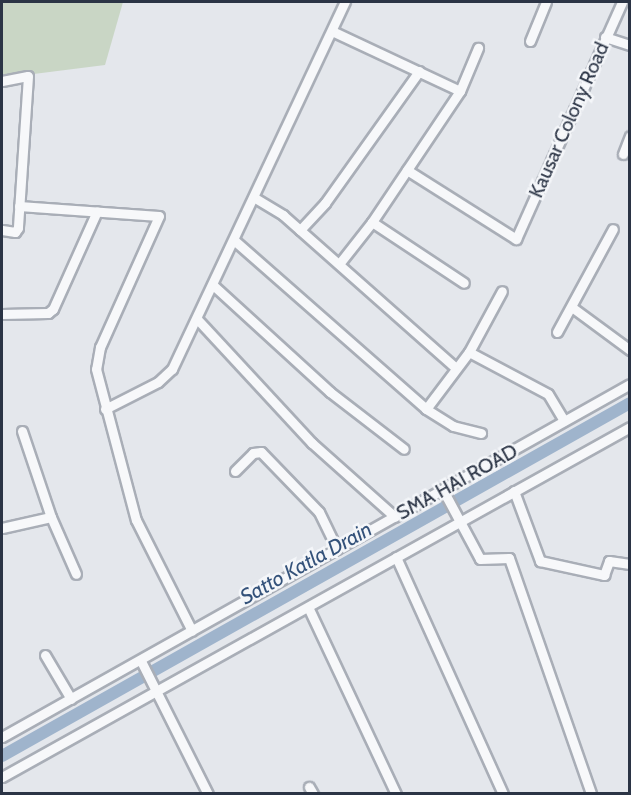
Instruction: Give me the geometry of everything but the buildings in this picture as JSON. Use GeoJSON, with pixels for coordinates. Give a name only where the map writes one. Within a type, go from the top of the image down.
{"type":"FeatureCollection","features":[{"type":"Feature","properties":{"kind":"street"},"geometry":{"type":"LineString","coordinates":[[105,409],[158,382],[172,369],[198,320],[345,2]]}},
{"type":"Feature","properties":{"kind":"street"},"geometry":{"type":"LineString","coordinates":[[530,41],[546,2]]}},
{"type":"Feature","properties":{"kind":"street","name":"Kausar Colony Road"},"geometry":{"type":"LineString","coordinates":[[407,170],[516,239],[622,2]]}},
{"type":"Feature","properties":{"kind":"street"},"geometry":{"type":"LineString","coordinates":[[332,31],[460,90]]}},
{"type":"Feature","properties":{"kind":"street"},"geometry":{"type":"LineString","coordinates":[[605,37],[630,45]]}},
{"type":"Feature","properties":{"kind":"street"},"geometry":{"type":"LineString","coordinates":[[339,264],[372,222],[460,90],[478,48]]}},
{"type":"Feature","properties":{"kind":"street"},"geometry":{"type":"LineString","coordinates":[[300,230],[326,203],[419,71]]}},
{"type":"Feature","properties":{"kind":"street"},"geometry":{"type":"LineString","coordinates":[[2,81],[28,76],[17,231],[2,230]]}},
{"type":"Feature","properties":{"kind":"street"},"geometry":{"type":"LineString","coordinates":[[622,154],[630,136]]}},
{"type":"Feature","properties":{"kind":"street"},"geometry":{"type":"LineString","coordinates":[[255,198],[300,230],[456,369]]}},
{"type":"Feature","properties":{"kind":"street"},"geometry":{"type":"LineString","coordinates":[[19,206],[159,216],[96,357],[105,409],[136,519],[192,632]]}},
{"type":"Feature","properties":{"kind":"street"},"geometry":{"type":"LineString","coordinates":[[2,314],[48,313],[97,210]]}},
{"type":"Feature","properties":{"kind":"street"},"geometry":{"type":"LineString","coordinates":[[372,222],[464,283]]}},
{"type":"Feature","properties":{"kind":"street"},"geometry":{"type":"LineString","coordinates":[[557,332],[573,308],[613,229]]}},
{"type":"Feature","properties":{"kind":"street"},"geometry":{"type":"LineString","coordinates":[[235,241],[426,409],[453,426],[481,433]]}},
{"type":"Feature","properties":{"kind":"street"},"geometry":{"type":"LineString","coordinates":[[214,286],[330,392],[404,449]]}},
{"type":"Feature","properties":{"kind":"street"},"geometry":{"type":"LineString","coordinates":[[426,409],[469,352],[502,291]]}},
{"type":"Feature","properties":{"kind":"street"},"geometry":{"type":"LineString","coordinates":[[573,308],[630,350]]}},
{"type":"Feature","properties":{"kind":"street"},"geometry":{"type":"LineString","coordinates":[[198,320],[312,443],[395,516]]}},
{"type":"Feature","properties":{"kind":"street"},"geometry":{"type":"LineString","coordinates":[[469,352],[548,394],[564,421]]}},
{"type":"Feature","properties":{"kind":"street","name":"SMA HAI ROAD"},"geometry":{"type":"LineString","coordinates":[[2,737],[142,664],[192,632],[395,516],[445,493],[630,384]]}},
{"type":"Feature","properties":{"kind":"street"},"geometry":{"type":"LineString","coordinates":[[2,777],[155,687],[308,607],[461,523],[514,490],[630,428]]}},
{"type":"Feature","properties":{"kind":"street"},"geometry":{"type":"LineString","coordinates":[[22,431],[51,517],[76,574]]}},
{"type":"Feature","properties":{"kind":"street"},"geometry":{"type":"LineString","coordinates":[[235,471],[253,453],[261,452],[319,512],[337,549]]}},
{"type":"Feature","properties":{"kind":"street"},"geometry":{"type":"LineString","coordinates":[[514,490],[540,561],[604,575],[609,561],[630,564]]}},
{"type":"Feature","properties":{"kind":"street"},"geometry":{"type":"LineString","coordinates":[[445,493],[480,559],[509,558],[591,794]]}},
{"type":"Feature","properties":{"kind":"street"},"geometry":{"type":"LineString","coordinates":[[2,528],[51,517]]}},
{"type":"Feature","properties":{"kind":"street"},"geometry":{"type":"LineString","coordinates":[[396,557],[503,794]]}},
{"type":"Feature","properties":{"kind":"street"},"geometry":{"type":"LineString","coordinates":[[308,607],[396,794]]}},
{"type":"Feature","properties":{"kind":"street"},"geometry":{"type":"LineString","coordinates":[[45,655],[71,699]]}},
{"type":"Feature","properties":{"kind":"street"},"geometry":{"type":"LineString","coordinates":[[142,664],[208,794]]}},
{"type":"Feature","properties":{"kind":"green space"},"geometry":{"type":"Polygon","coordinates":[[[3,2],[123,2],[105,65],[2,78],[3,2]]]}},
{"type":"Feature","properties":{"kind":"waterway","name":"Satto Katla Drain"},"geometry":{"type":"LineString","coordinates":[[2,756],[630,403]]}}]}
